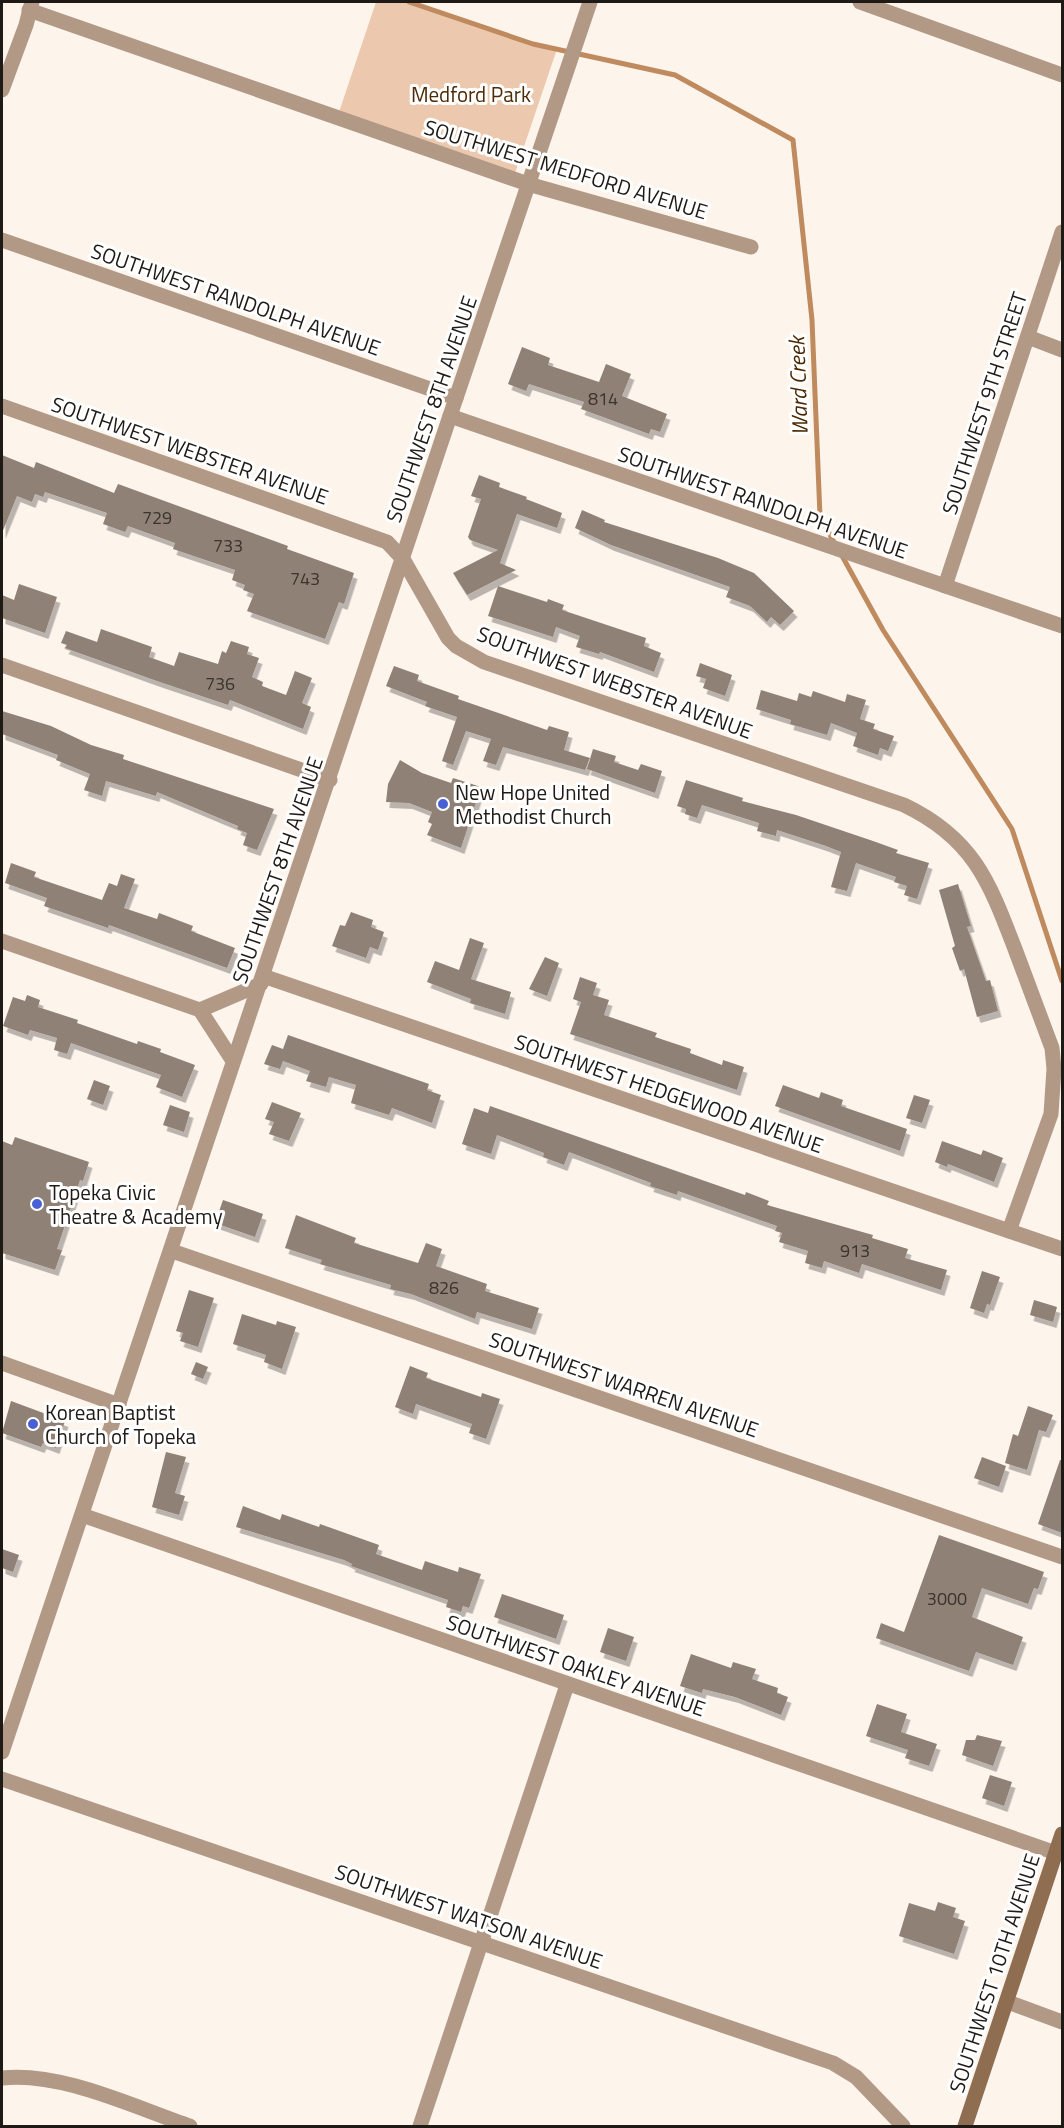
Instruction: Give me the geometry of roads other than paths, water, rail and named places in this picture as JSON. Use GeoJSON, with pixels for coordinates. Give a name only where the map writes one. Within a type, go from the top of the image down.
{"type":"FeatureCollection","features":[{"type":"Feature","properties":{"kind":"main road","name":"SOUTHWEST 10TH AVENUE"},"geometry":{"type":"LineString","coordinates":[[964,2127],[1008,2002],[1062,1834]]}},
{"type":"Feature","properties":{"kind":"street"},"geometry":{"type":"LineString","coordinates":[[860,2],[1062,75]]}},
{"type":"Feature","properties":{"kind":"street"},"geometry":{"type":"LineString","coordinates":[[2,90],[31,6]]}},
{"type":"Feature","properties":{"kind":"street","name":"SOUTHWEST MEDFORD AVENUE"},"geometry":{"type":"LineString","coordinates":[[31,6],[528,184],[751,247]]}},
{"type":"Feature","properties":{"kind":"street","name":"SOUTHWEST 8TH AVENUE"},"geometry":{"type":"LineString","coordinates":[[2,1752],[589,7]]}},
{"type":"Feature","properties":{"kind":"street","name":"SOUTHWEST 9TH STREET"},"geometry":{"type":"LineString","coordinates":[[945,586],[1062,232]]}},
{"type":"Feature","properties":{"kind":"street","name":"SOUTHWEST RANDOLPH AVENUE"},"geometry":{"type":"LineString","coordinates":[[2,240],[456,398]]}},
{"type":"Feature","properties":{"kind":"street"},"geometry":{"type":"LineString","coordinates":[[1028,338],[1062,350]]}},
{"type":"Feature","properties":{"kind":"street","name":"SOUTHWEST WEBSTER AVENUE"},"geometry":{"type":"LineString","coordinates":[[2,406],[387,542],[403,559],[448,638],[466,653],[484,662],[904,805],[929,817],[977,864],[992,888],[1052,1048],[1054,1069],[1051,1114],[1009,1231]]}},
{"type":"Feature","properties":{"kind":"street","name":"SOUTHWEST RANDOLPH AVENUE"},"geometry":{"type":"LineString","coordinates":[[450,416],[1062,627]]}},
{"type":"Feature","properties":{"kind":"street"},"geometry":{"type":"LineString","coordinates":[[2,665],[330,780]]}},
{"type":"Feature","properties":{"kind":"street"},"geometry":{"type":"LineString","coordinates":[[2,941],[200,1010],[217,1040],[233,1061]]}},
{"type":"Feature","properties":{"kind":"street"},"geometry":{"type":"LineString","coordinates":[[200,1010],[262,980]]}},
{"type":"Feature","properties":{"kind":"street","name":"SOUTHWEST HEDGEWOOD AVENUE"},"geometry":{"type":"LineString","coordinates":[[262,980],[1062,1249]]}},
{"type":"Feature","properties":{"kind":"street","name":"SOUTHWEST WARREN AVENUE"},"geometry":{"type":"LineString","coordinates":[[172,1251],[1062,1557]]}},
{"type":"Feature","properties":{"kind":"street"},"geometry":{"type":"LineString","coordinates":[[2,1363],[119,1405]]}},
{"type":"Feature","properties":{"kind":"street","name":"SOUTHWEST OAKLEY AVENUE"},"geometry":{"type":"LineString","coordinates":[[82,1515],[1056,1853]]}},
{"type":"Feature","properties":{"kind":"street"},"geometry":{"type":"LineString","coordinates":[[420,2127],[567,1685]]}},
{"type":"Feature","properties":{"kind":"street","name":"SOUTHWEST WATSON AVENUE"},"geometry":{"type":"LineString","coordinates":[[2,1779],[832,2063],[856,2077],[903,2127]]}},
{"type":"Feature","properties":{"kind":"street"},"geometry":{"type":"LineString","coordinates":[[1008,2002],[1062,2022]]}},
{"type":"Feature","properties":{"kind":"street"},"geometry":{"type":"LineString","coordinates":[[2,2078],[19,2076],[55,2080],[190,2127]]}},
{"type":"Feature","properties":{"kind":"waterway","name":"Ward Creek"},"geometry":{"type":"LineString","coordinates":[[409,2],[533,44],[675,75],[793,140],[812,320],[820,516],[836,546]]}},
{"type":"Feature","properties":{"kind":"waterway","name":"Ward Creek"},"geometry":{"type":"LineString","coordinates":[[841,554],[883,630],[1012,829],[1062,981]]}},
{"type":"Feature","properties":{"kind":"place","name":"New Hope United Methodist Church"},"geometry":{"type":"Point","coordinates":[443,804]}},
{"type":"Feature","properties":{"kind":"place","name":"Topeka Civic Theatre & Academy"},"geometry":{"type":"Point","coordinates":[37,1204]}},
{"type":"Feature","properties":{"kind":"place","name":"Korean Baptist Church of Topeka"},"geometry":{"type":"Point","coordinates":[33,1424]}},
{"type":"Feature","properties":{"kind":"park label","name":"Medford Park"},"geometry":{"type":"Point","coordinates":[471,94]}}]}
